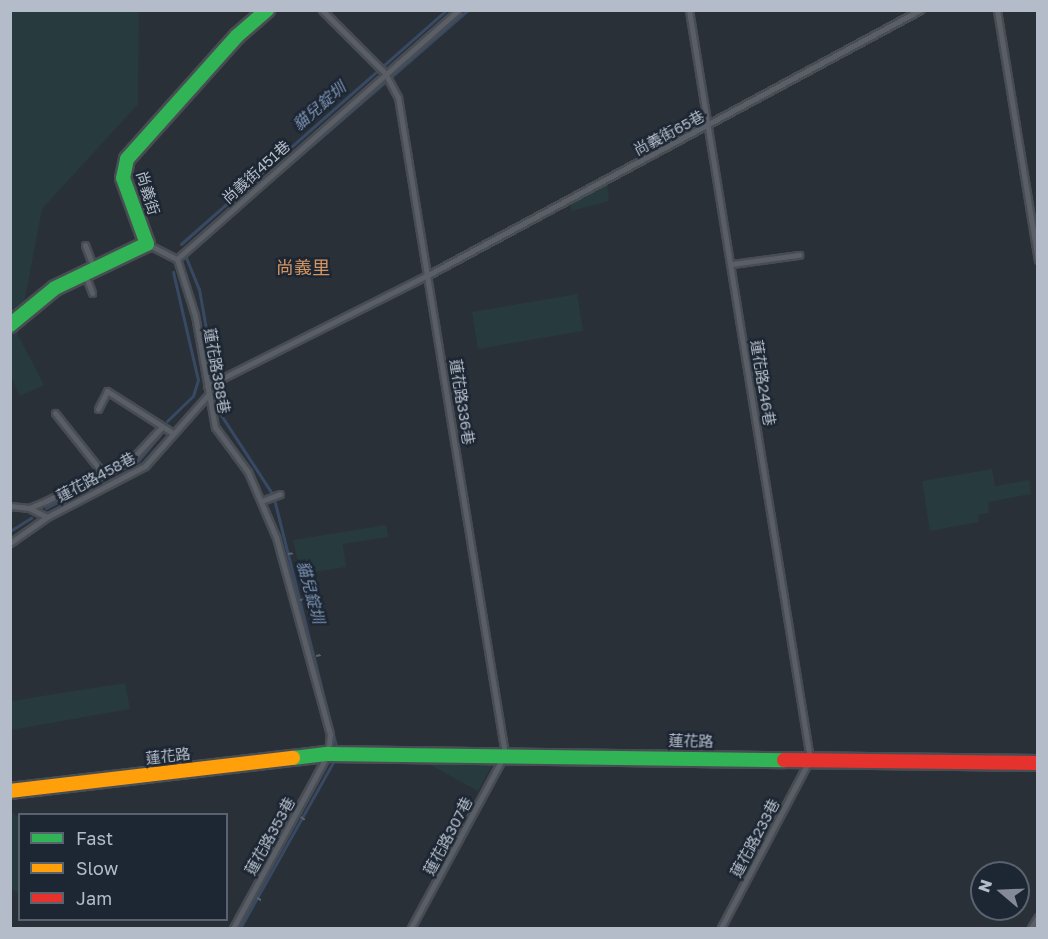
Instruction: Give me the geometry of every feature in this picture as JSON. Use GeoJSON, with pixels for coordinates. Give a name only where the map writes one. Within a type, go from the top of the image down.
{"type":"FeatureCollection","features":[{"type":"Feature","properties":{"kind":"street","name":"尚義街"},"geometry":{"type":"LineString","coordinates":[[147,244],[123,178],[127,159],[229,44],[267,10]]}},
{"type":"Feature","properties":{"kind":"street"},"geometry":{"type":"LineString","coordinates":[[10,325],[55,288],[90,274],[147,244]]}},
{"type":"Feature","properties":{"kind":"street","name":"蓮花路"},"geometry":{"type":"LineString","coordinates":[[10,791],[328,754],[505,754],[1038,763]]}},
{"type":"Feature","properties":{"kind":"lane","name":"蓮花路336巷"},"geometry":{"type":"LineString","coordinates":[[322,10],[385,73],[398,97],[505,754]]}},
{"type":"Feature","properties":{"kind":"lane","name":"尚義街451巷"},"geometry":{"type":"LineString","coordinates":[[177,259],[458,10]]}},
{"type":"Feature","properties":{"kind":"lane","name":"蓮花路246巷"},"geometry":{"type":"LineString","coordinates":[[689,10],[732,264],[810,759]]}},
{"type":"Feature","properties":{"kind":"lane","name":"尚義街65巷"},"geometry":{"type":"LineString","coordinates":[[207,386],[219,383],[428,275],[920,10]]}},
{"type":"Feature","properties":{"kind":"lane"},"geometry":{"type":"LineString","coordinates":[[997,10],[1037,258]]}},
{"type":"Feature","properties":{"kind":"lane"},"geometry":{"type":"LineString","coordinates":[[147,244],[177,259]]}},
{"type":"Feature","properties":{"kind":"lane"},"geometry":{"type":"LineString","coordinates":[[85,245],[92,293]]}},
{"type":"Feature","properties":{"kind":"lane"},"geometry":{"type":"LineString","coordinates":[[732,264],[799,255]]}},
{"type":"Feature","properties":{"kind":"lane","name":"蓮花路388巷"},"geometry":{"type":"LineString","coordinates":[[177,259],[189,287],[215,426],[262,501],[330,734],[328,754]]}},
{"type":"Feature","properties":{"kind":"lane"},"geometry":{"type":"LineString","coordinates":[[98,409],[107,392],[171,432]]}},
{"type":"Feature","properties":{"kind":"lane","name":"蓮花路458巷"},"geometry":{"type":"LineString","coordinates":[[10,543],[47,517],[145,466],[171,432],[208,395]]}},
{"type":"Feature","properties":{"kind":"lane"},"geometry":{"type":"LineString","coordinates":[[55,413],[102,472]]}},
{"type":"Feature","properties":{"kind":"lane"},"geometry":{"type":"LineString","coordinates":[[29,508],[133,458],[162,427]]}},
{"type":"Feature","properties":{"kind":"lane"},"geometry":{"type":"LineString","coordinates":[[262,501],[280,494]]}},
{"type":"Feature","properties":{"kind":"lane"},"geometry":{"type":"LineString","coordinates":[[10,507],[29,508],[47,517]]}},
{"type":"Feature","properties":{"kind":"lane","name":"蓮花路353巷"},"geometry":{"type":"LineString","coordinates":[[233,928],[328,754]]}},
{"type":"Feature","properties":{"kind":"lane","name":"蓮花路307巷"},"geometry":{"type":"LineString","coordinates":[[411,928],[505,754]]}},
{"type":"Feature","properties":{"kind":"lane","name":"蓮花路233巷"},"geometry":{"type":"LineString","coordinates":[[721,928],[810,759]]}},
{"type":"Feature","properties":{"kind":"lane"},"geometry":{"type":"LineString","coordinates":[[1031,928],[1038,917]]}},
{"type":"Feature","properties":{"kind":"green space"},"geometry":{"type":"Polygon","coordinates":[[[10,11],[139,11],[138,104],[42,209],[18,335],[44,385],[20,396],[10,375],[10,11]]]}},
{"type":"Feature","properties":{"kind":"green space"},"geometry":{"type":"Polygon","coordinates":[[[607,181],[609,201],[572,211],[569,202],[607,181]]]}},
{"type":"Feature","properties":{"kind":"green space"},"geometry":{"type":"Polygon","coordinates":[[[577,294],[583,331],[478,349],[472,312],[577,294]]]}},
{"type":"Feature","properties":{"kind":"green space"},"geometry":{"type":"Polygon","coordinates":[[[992,469],[995,486],[1029,480],[1031,494],[988,502],[989,513],[978,515],[979,522],[930,531],[922,481],[992,469]]]}},
{"type":"Feature","properties":{"kind":"green space"},"geometry":{"type":"Polygon","coordinates":[[[386,525],[388,537],[343,544],[346,567],[301,574],[293,540],[386,525]]]}},
{"type":"Feature","properties":{"kind":"green space"},"geometry":{"type":"Polygon","coordinates":[[[125,683],[130,709],[11,730],[11,701],[125,683]]]}},
{"type":"Feature","properties":{"kind":"green space"},"geometry":{"type":"Polygon","coordinates":[[[495,760],[478,791],[423,761],[495,760]]]}},
{"type":"Feature","properties":{"kind":"green space"},"geometry":{"type":"Polygon","coordinates":[[[11,812],[18,816],[18,893],[11,889],[11,812]]]}},
{"type":"Feature","properties":{"kind":"waterway","name":"貓兒錠圳"},"geometry":{"type":"LineString","coordinates":[[181,244],[446,10]]}},
{"type":"Feature","properties":{"kind":"waterway"},"geometry":{"type":"LineString","coordinates":[[392,76],[468,10]]}},
{"type":"Feature","properties":{"kind":"waterway"},"geometry":{"type":"LineString","coordinates":[[191,250],[386,81]]}},
{"type":"Feature","properties":{"kind":"waterway","name":"貓兒錠圳"},"geometry":{"type":"LineString","coordinates":[[185,255],[199,289],[221,415],[273,495],[337,749]]}},
{"type":"Feature","properties":{"kind":"waterway"},"geometry":{"type":"LineString","coordinates":[[167,421],[193,396],[198,380],[173,272]]}},
{"type":"Feature","properties":{"kind":"waterway"},"geometry":{"type":"LineString","coordinates":[[46,508],[138,461],[160,435]]}},
{"type":"Feature","properties":{"kind":"waterway"},"geometry":{"type":"LineString","coordinates":[[10,531],[31,518]]}},
{"type":"Feature","properties":{"kind":"waterway","name":"貓兒錠圳"},"geometry":{"type":"LineString","coordinates":[[240,928],[335,759]]}},
{"type":"Feature","properties":{"kind":"traffic: fast"},"geometry":{"type":"LineString","coordinates":[[10,325],[55,288],[147,244],[123,178],[127,159],[237,36],[267,10]]}},
{"type":"Feature","properties":{"kind":"traffic: fast"},"geometry":{"type":"LineString","coordinates":[[293,758],[328,754],[784,760]]}},
{"type":"Feature","properties":{"kind":"traffic: slow"},"geometry":{"type":"LineString","coordinates":[[10,791],[293,758]]}},
{"type":"Feature","properties":{"kind":"traffic: jam"},"geometry":{"type":"LineString","coordinates":[[784,760],[1038,763]]}},
{"type":"Feature","properties":{"kind":"district","name":"尚義里"},"geometry":{"type":"Point","coordinates":[303,267]}}]}
